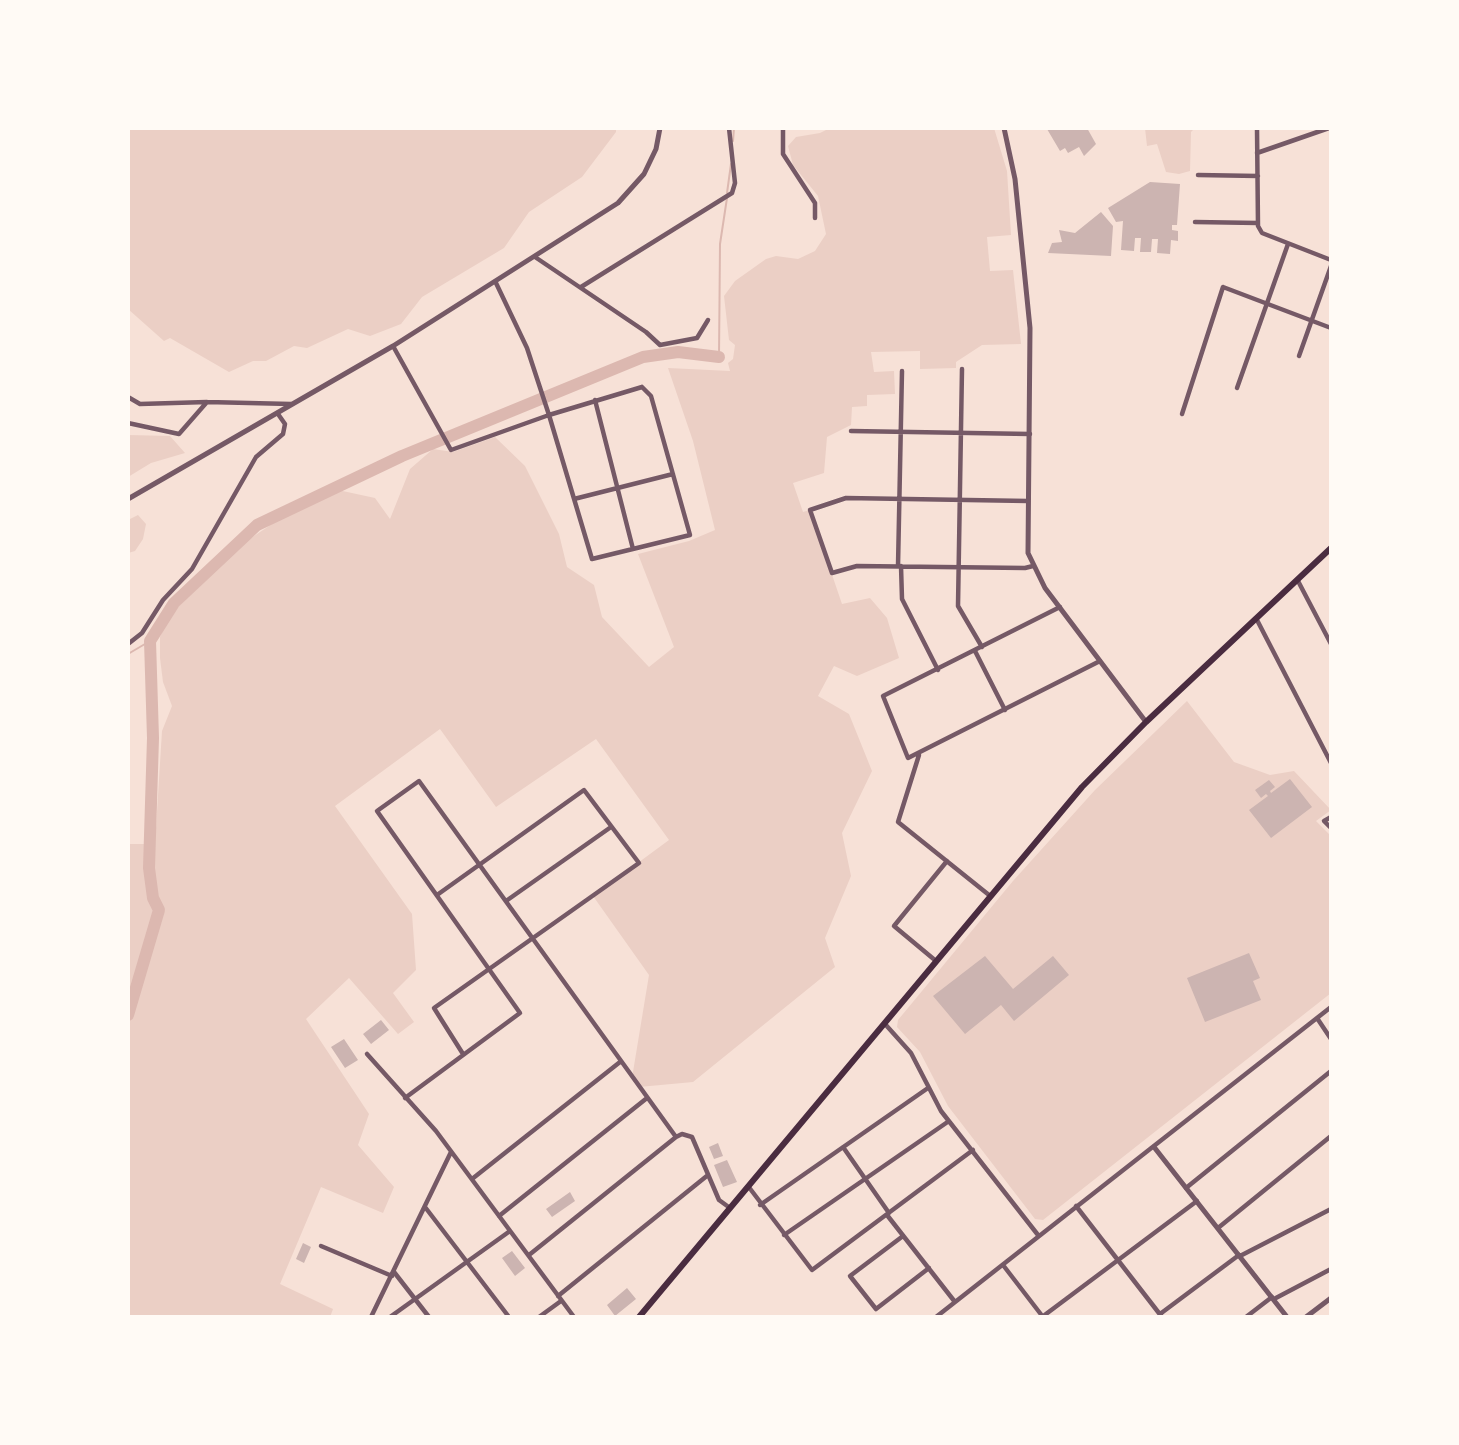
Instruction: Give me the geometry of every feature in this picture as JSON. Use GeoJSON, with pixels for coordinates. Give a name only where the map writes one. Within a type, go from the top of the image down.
{"type":"FeatureCollection","features":[{"type":"Feature","properties":{"kind":"main road"},"geometry":{"type":"LineString","coordinates":[[639,1317],[1082,787],[1146,722],[1331,548]]}},
{"type":"Feature","properties":{"kind":"street"},"geometry":{"type":"LineString","coordinates":[[128,499],[393,346],[618,203],[632,190],[653,156],[660,128]]}},
{"type":"Feature","properties":{"kind":"street"},"geometry":{"type":"LineString","coordinates":[[581,287],[732,193],[735,183],[729,128]]}},
{"type":"Feature","properties":{"kind":"street"},"geometry":{"type":"LineString","coordinates":[[783,128],[787,163],[815,203],[815,218]]}},
{"type":"Feature","properties":{"kind":"street"},"geometry":{"type":"LineString","coordinates":[[1004,128],[1016,179],[1027,289],[1030,434],[1028,553],[1033,566],[1060,607],[1146,722]]}},
{"type":"Feature","properties":{"kind":"street"},"geometry":{"type":"LineString","coordinates":[[1258,128],[1258,223],[1262,233],[1331,260]]}},
{"type":"Feature","properties":{"kind":"street"},"geometry":{"type":"LineString","coordinates":[[1258,153],[1329,128]]}},
{"type":"Feature","properties":{"kind":"street"},"geometry":{"type":"LineString","coordinates":[[1198,175],[1258,176]]}},
{"type":"Feature","properties":{"kind":"street"},"geometry":{"type":"LineString","coordinates":[[1195,222],[1258,223]]}},
{"type":"Feature","properties":{"kind":"street"},"geometry":{"type":"LineString","coordinates":[[1237,388],[1288,244]]}},
{"type":"Feature","properties":{"kind":"street"},"geometry":{"type":"LineString","coordinates":[[535,257],[660,345],[696,338],[708,320]]}},
{"type":"Feature","properties":{"kind":"street"},"geometry":{"type":"LineString","coordinates":[[1298,356],[1331,266]]}},
{"type":"Feature","properties":{"kind":"street"},"geometry":{"type":"LineString","coordinates":[[393,346],[440,435],[451,450],[549,415],[633,388],[648,391],[690,535],[592,559],[549,415],[527,348],[496,283]]}},
{"type":"Feature","properties":{"kind":"street"},"geometry":{"type":"LineString","coordinates":[[1182,414],[1223,287],[1331,328]]}},
{"type":"Feature","properties":{"kind":"street"},"geometry":{"type":"LineString","coordinates":[[962,369],[961,567],[958,606],[982,647]]}},
{"type":"Feature","properties":{"kind":"street"},"geometry":{"type":"LineString","coordinates":[[902,370],[899,566],[902,599],[938,670]]}},
{"type":"Feature","properties":{"kind":"street"},"geometry":{"type":"LineString","coordinates":[[128,397],[140,404],[292,404]]}},
{"type":"Feature","properties":{"kind":"street"},"geometry":{"type":"LineString","coordinates":[[595,400],[633,550]]}},
{"type":"Feature","properties":{"kind":"street"},"geometry":{"type":"LineString","coordinates":[[128,424],[179,434],[206,402]]}},
{"type":"Feature","properties":{"kind":"street"},"geometry":{"type":"LineString","coordinates":[[128,644],[142,633],[163,600],[187,575],[256,457],[283,435],[285,424],[278,414]]}},
{"type":"Feature","properties":{"kind":"street"},"geometry":{"type":"LineString","coordinates":[[851,431],[1030,434]]}},
{"type":"Feature","properties":{"kind":"street"},"geometry":{"type":"LineString","coordinates":[[574,499],[673,474]]}},
{"type":"Feature","properties":{"kind":"street"},"geometry":{"type":"LineString","coordinates":[[1028,501],[846,498],[810,510],[832,573],[858,566],[1033,566]]}},
{"type":"Feature","properties":{"kind":"street"},"geometry":{"type":"LineString","coordinates":[[1298,581],[1331,643]]}},
{"type":"Feature","properties":{"kind":"street"},"geometry":{"type":"LineString","coordinates":[[1060,607],[883,696],[908,758],[1100,661]]}},
{"type":"Feature","properties":{"kind":"street"},"geometry":{"type":"LineString","coordinates":[[1257,620],[1331,763]]}},
{"type":"Feature","properties":{"kind":"street"},"geometry":{"type":"LineString","coordinates":[[975,651],[1005,710]]}},
{"type":"Feature","properties":{"kind":"street"},"geometry":{"type":"LineString","coordinates":[[919,754],[898,822],[989,895]]}},
{"type":"Feature","properties":{"kind":"street"},"geometry":{"type":"LineString","coordinates":[[405,1098],[520,1013],[377,811],[419,781],[676,1137]]}},
{"type":"Feature","properties":{"kind":"street"},"geometry":{"type":"LineString","coordinates":[[438,895],[584,790],[639,863],[434,1008],[463,1054]]}},
{"type":"Feature","properties":{"kind":"street"},"geometry":{"type":"LineString","coordinates":[[1331,817],[1324,821],[1331,828]]}},
{"type":"Feature","properties":{"kind":"street"},"geometry":{"type":"LineString","coordinates":[[506,901],[611,827]]}},
{"type":"Feature","properties":{"kind":"street"},"geometry":{"type":"LineString","coordinates":[[936,961],[894,926],[947,861]]}},
{"type":"Feature","properties":{"kind":"street"},"geometry":{"type":"LineString","coordinates":[[936,1317],[1331,1007]]}},
{"type":"Feature","properties":{"kind":"street"},"geometry":{"type":"LineString","coordinates":[[1317,1018],[1331,1039]]}},
{"type":"Feature","properties":{"kind":"street"},"geometry":{"type":"LineString","coordinates":[[885,1024],[911,1053],[928,1088],[949,1121],[1038,1235]]}},
{"type":"Feature","properties":{"kind":"street"},"geometry":{"type":"LineString","coordinates":[[367,1055],[452,1152],[574,1317]]}},
{"type":"Feature","properties":{"kind":"street"},"geometry":{"type":"LineString","coordinates":[[472,1179],[620,1062]]}},
{"type":"Feature","properties":{"kind":"street"},"geometry":{"type":"LineString","coordinates":[[1186,1188],[1331,1071]]}},
{"type":"Feature","properties":{"kind":"street"},"geometry":{"type":"LineString","coordinates":[[760,1205],[928,1088]]}},
{"type":"Feature","properties":{"kind":"street"},"geometry":{"type":"LineString","coordinates":[[499,1216],[647,1098]]}},
{"type":"Feature","properties":{"kind":"street"},"geometry":{"type":"LineString","coordinates":[[784,1235],[949,1121]]}},
{"type":"Feature","properties":{"kind":"street"},"geometry":{"type":"LineString","coordinates":[[529,1255],[682,1134],[692,1137],[719,1199],[730,1208]]}},
{"type":"Feature","properties":{"kind":"street"},"geometry":{"type":"LineString","coordinates":[[1218,1228],[1331,1136]]}},
{"type":"Feature","properties":{"kind":"street"},"geometry":{"type":"LineString","coordinates":[[843,1147],[903,1236],[955,1302]]}},
{"type":"Feature","properties":{"kind":"street"},"geometry":{"type":"LineString","coordinates":[[1154,1147],[1287,1317]]}},
{"type":"Feature","properties":{"kind":"street"},"geometry":{"type":"LineString","coordinates":[[748,1186],[812,1270],[973,1150]]}},
{"type":"Feature","properties":{"kind":"street"},"geometry":{"type":"LineString","coordinates":[[371,1317],[452,1152]]}},
{"type":"Feature","properties":{"kind":"street"},"geometry":{"type":"LineString","coordinates":[[539,1317],[708,1175]]}},
{"type":"Feature","properties":{"kind":"street"},"geometry":{"type":"LineString","coordinates":[[1003,1265],[1043,1317],[1197,1201]]}},
{"type":"Feature","properties":{"kind":"street"},"geometry":{"type":"LineString","coordinates":[[1076,1206],[1161,1316],[1239,1255],[1331,1209]]}},
{"type":"Feature","properties":{"kind":"street"},"geometry":{"type":"LineString","coordinates":[[425,1207],[509,1317]]}},
{"type":"Feature","properties":{"kind":"street"},"geometry":{"type":"LineString","coordinates":[[390,1317],[510,1231]]}},
{"type":"Feature","properties":{"kind":"street"},"geometry":{"type":"LineString","coordinates":[[903,1236],[850,1276],[876,1309],[929,1268]]}},
{"type":"Feature","properties":{"kind":"street"},"geometry":{"type":"LineString","coordinates":[[321,1245],[393,1274],[429,1317]]}},
{"type":"Feature","properties":{"kind":"street"},"geometry":{"type":"LineString","coordinates":[[1246,1317],[1273,1298],[1331,1269]]}},
{"type":"Feature","properties":{"kind":"street"},"geometry":{"type":"LineString","coordinates":[[1306,1317],[1331,1298]]}},
{"type":"Feature","properties":{"kind":"shaded area"},"geometry":{"type":"Polygon","coordinates":[[[128,128],[616,128],[616,132],[582,177],[529,212],[504,248],[422,297],[401,324],[370,336],[348,329],[307,348],[294,346],[266,361],[253,361],[229,372],[170,338],[164,341],[128,309],[128,128]]]}},
{"type":"Feature","properties":{"kind":"shaded area"},"geometry":{"type":"Polygon","coordinates":[[[830,128],[994,128],[1007,171],[1011,235],[987,237],[990,271],[1013,270],[1021,344],[982,345],[956,362],[956,368],[920,369],[920,351],[871,352],[874,372],[894,371],[895,394],[867,395],[867,406],[852,407],[851,425],[827,437],[824,473],[793,483],[803,512],[810,510],[842,604],[870,598],[887,618],[899,658],[857,676],[834,666],[818,696],[849,714],[872,771],[842,833],[851,876],[825,938],[835,967],[693,1082],[639,1087],[632,1078],[649,975],[593,896],[669,840],[596,739],[496,807],[440,729],[335,806],[412,914],[416,970],[393,993],[414,1022],[398,1034],[349,978],[306,1019],[369,1114],[358,1145],[394,1187],[383,1213],[321,1187],[280,1284],[333,1309],[330,1317],[128,1317],[128,844],[155,844],[162,731],[172,706],[163,682],[160,658],[160,637],[168,617],[242,544],[272,524],[338,490],[375,498],[390,519],[410,469],[433,449],[453,452],[495,437],[525,466],[559,534],[567,567],[594,585],[602,617],[649,667],[674,647],[638,554],[689,541],[715,530],[693,441],[668,368],[730,371],[728,363],[733,359],[735,345],[729,340],[724,296],[735,281],[766,259],[776,256],[798,259],[815,251],[826,234],[818,196],[793,165],[788,146],[796,137],[820,133],[830,128]]]}},
{"type":"Feature","properties":{"kind":"shaded area"},"geometry":{"type":"Polygon","coordinates":[[[1145,128],[1195,128],[1191,132],[1190,171],[1179,174],[1166,172],[1157,144],[1147,146],[1145,128]]]}},
{"type":"Feature","properties":{"kind":"shaded area"},"geometry":{"type":"Polygon","coordinates":[[[128,435],[170,436],[185,453],[151,463],[128,477],[128,435]]]}},
{"type":"Feature","properties":{"kind":"shaded area"},"geometry":{"type":"Polygon","coordinates":[[[138,515],[146,524],[143,539],[135,551],[128,553],[128,520],[138,515]]]}},
{"type":"Feature","properties":{"kind":"shaded area"},"geometry":{"type":"Polygon","coordinates":[[[1187,701],[1234,762],[1270,775],[1294,771],[1331,810],[1316,821],[1331,836],[1331,993],[1043,1220],[1035,1219],[948,1106],[920,1052],[897,1027],[898,1020],[1013,881],[1095,790],[1187,701]]]}},
{"type":"Feature","properties":{"kind":"building"},"geometry":{"type":"Polygon","coordinates":[[[1087,128],[1096,144],[1084,156],[1079,147],[1068,153],[1065,148],[1060,151],[1047,129],[1087,128]]]}},
{"type":"Feature","properties":{"kind":"building"},"geometry":{"type":"Polygon","coordinates":[[[1150,182],[1180,184],[1177,225],[1172,225],[1172,230],[1178,231],[1178,241],[1171,240],[1170,254],[1157,253],[1158,239],[1152,239],[1151,252],[1140,252],[1141,238],[1135,238],[1134,251],[1121,250],[1123,221],[1116,222],[1108,208],[1150,182]]]}},
{"type":"Feature","properties":{"kind":"building"},"geometry":{"type":"Polygon","coordinates":[[[1101,212],[1113,226],[1111,256],[1048,253],[1052,243],[1062,242],[1059,230],[1075,233],[1101,212]]]}},
{"type":"Feature","properties":{"kind":"building"},"geometry":{"type":"Polygon","coordinates":[[[1290,779],[1312,807],[1271,838],[1249,810],[1268,796],[1266,794],[1261,798],[1255,790],[1269,780],[1275,787],[1271,793],[1290,779]]]}},
{"type":"Feature","properties":{"kind":"building"},"geometry":{"type":"Polygon","coordinates":[[[1249,953],[1260,978],[1253,981],[1261,1000],[1205,1022],[1187,978],[1249,953]]]}},
{"type":"Feature","properties":{"kind":"building"},"geometry":{"type":"Polygon","coordinates":[[[985,956],[1013,989],[1053,956],[1069,975],[1014,1021],[1001,1005],[965,1034],[933,996],[985,956]]]}},
{"type":"Feature","properties":{"kind":"building"},"geometry":{"type":"Polygon","coordinates":[[[381,1020],[389,1030],[371,1044],[363,1034],[381,1020]]]}},
{"type":"Feature","properties":{"kind":"building"},"geometry":{"type":"Polygon","coordinates":[[[344,1039],[358,1060],[345,1068],[331,1047],[344,1039]]]}},
{"type":"Feature","properties":{"kind":"building"},"geometry":{"type":"Polygon","coordinates":[[[718,1143],[723,1156],[714,1159],[709,1147],[718,1143]]]}},
{"type":"Feature","properties":{"kind":"building"},"geometry":{"type":"Polygon","coordinates":[[[727,1160],[737,1182],[723,1187],[714,1165],[727,1160]]]}},
{"type":"Feature","properties":{"kind":"building"},"geometry":{"type":"Polygon","coordinates":[[[570,1192],[575,1201],[552,1217],[546,1209],[570,1192]]]}},
{"type":"Feature","properties":{"kind":"building"},"geometry":{"type":"Polygon","coordinates":[[[303,1243],[311,1247],[304,1263],[296,1259],[303,1243]]]}},
{"type":"Feature","properties":{"kind":"building"},"geometry":{"type":"Polygon","coordinates":[[[512,1251],[525,1268],[515,1276],[502,1258],[512,1251]]]}},
{"type":"Feature","properties":{"kind":"building"},"geometry":{"type":"Polygon","coordinates":[[[627,1288],[636,1299],[615,1316],[607,1305],[627,1288]]]}},
{"type":"Feature","properties":{"kind":"waterway"},"geometry":{"type":"LineString","coordinates":[[733,141],[734,128]]}},
{"type":"Feature","properties":{"kind":"waterway"},"geometry":{"type":"LineString","coordinates":[[727,193],[731,164]]}},
{"type":"Feature","properties":{"kind":"waterway"},"geometry":{"type":"LineString","coordinates":[[719,357],[720,244],[727,198]]}},
{"type":"Feature","properties":{"kind":"waterway"},"geometry":{"type":"LineString","coordinates":[[128,1015],[159,910],[153,898],[149,868],[153,738],[150,641],[174,603],[257,525],[402,456],[643,357],[678,352],[719,357]]}},
{"type":"Feature","properties":{"kind":"waterway"},"geometry":{"type":"LineString","coordinates":[[128,654],[150,641]]}}]}
